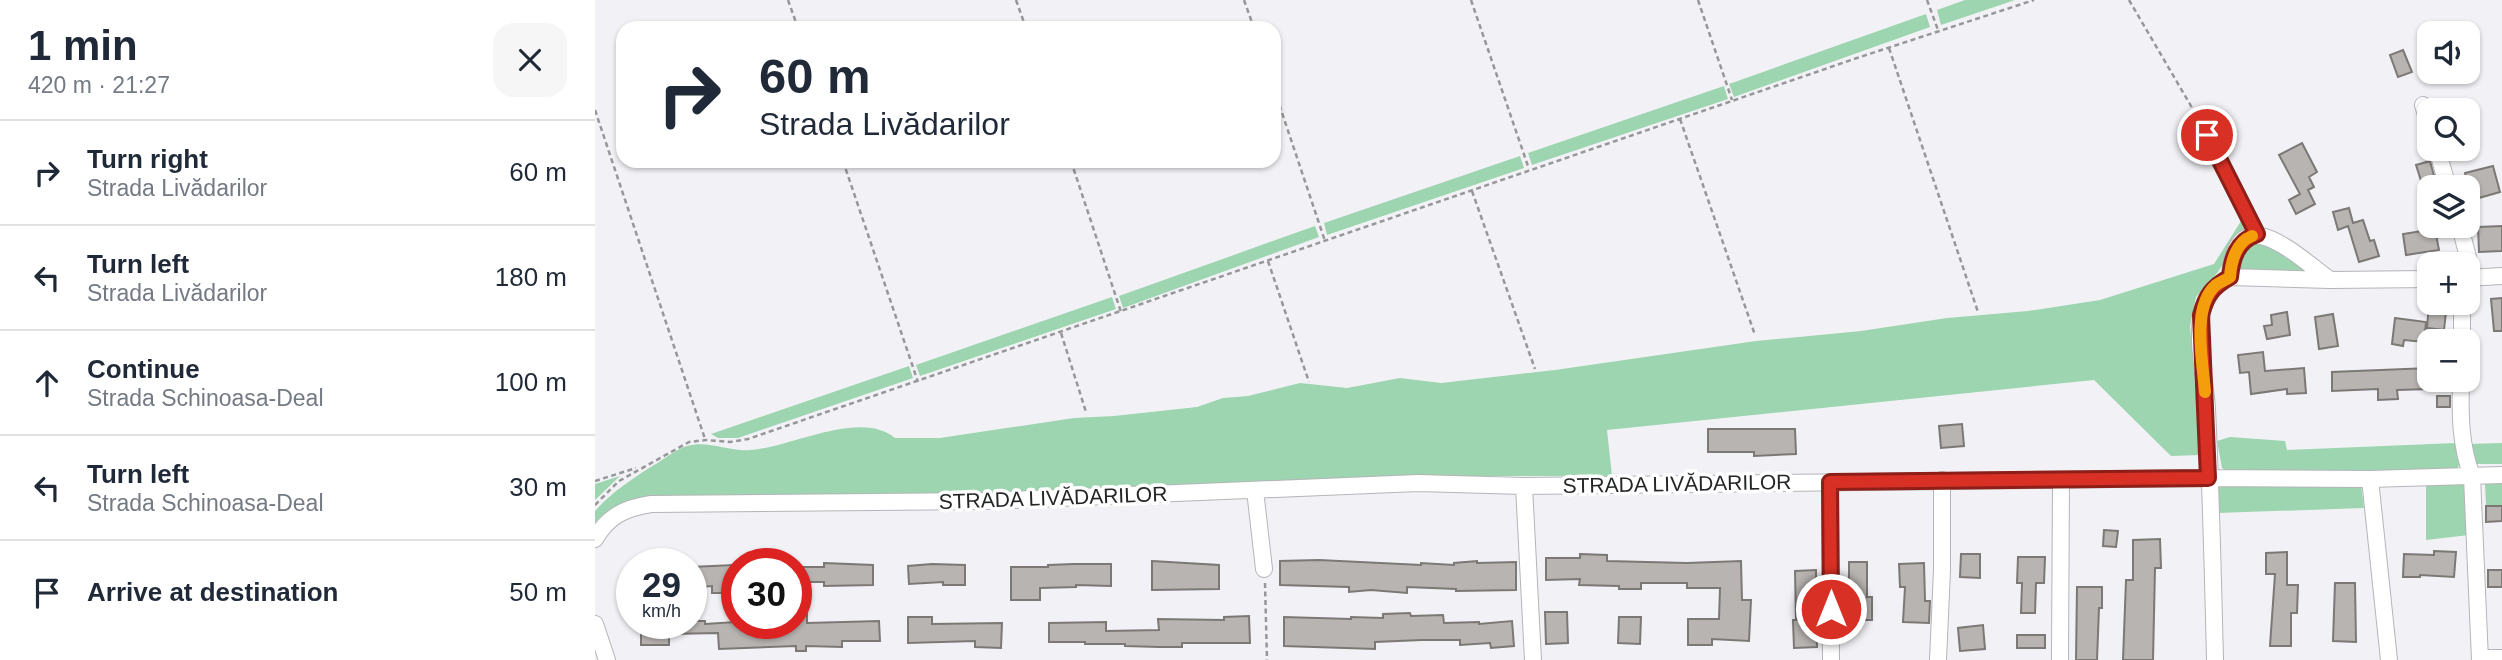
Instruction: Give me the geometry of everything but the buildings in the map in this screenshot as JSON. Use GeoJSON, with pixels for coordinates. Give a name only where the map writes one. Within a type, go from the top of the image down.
{"type":"FeatureCollection","features":[{"type":"Feature","properties":{"kind":"street"},"geometry":{"type":"LineString","coordinates":[[2207,135],[2257,234]]}},
{"type":"Feature","properties":{"kind":"street"},"geometry":{"type":"LineString","coordinates":[[2230,277],[2231,266],[2241,244],[2246,238],[2257,234],[2275,240],[2330,280]]}},
{"type":"Feature","properties":{"kind":"street"},"geometry":{"type":"LineString","coordinates":[[2480,277],[2502,276]]}},
{"type":"Feature","properties":{"kind":"street"},"geometry":{"type":"LineString","coordinates":[[2215,660],[2201,315],[2209,293],[2216,285],[2230,277],[2417,279]]}},
{"type":"Feature","properties":{"kind":"street"},"geometry":{"type":"LineString","coordinates":[[2461,392],[2461,435],[2472,476],[2480,659],[2502,658]]}},
{"type":"Feature","properties":{"kind":"street","name":"STRADA LIVĂDARILOR"},"geometry":{"type":"LineString","coordinates":[[595,539],[613,517],[624,510],[651,504],[985,501],[1418,483],[1524,486],[1942,480],[2370,479],[2502,475]]}},
{"type":"Feature","properties":{"kind":"street"},"geometry":{"type":"LineString","coordinates":[[2370,479],[2389,660]]}},
{"type":"Feature","properties":{"kind":"street"},"geometry":{"type":"LineString","coordinates":[[1937,660],[1942,570],[1942,480]]}},
{"type":"Feature","properties":{"kind":"street"},"geometry":{"type":"LineString","coordinates":[[2060,660],[2061,481]]}},
{"type":"Feature","properties":{"kind":"street"},"geometry":{"type":"LineString","coordinates":[[1830,482],[1831,660]]}},
{"type":"Feature","properties":{"kind":"street"},"geometry":{"type":"LineString","coordinates":[[1524,486],[1533,660]]}},
{"type":"Feature","properties":{"kind":"street"},"geometry":{"type":"LineString","coordinates":[[1255,490],[1264,569]]}},
{"type":"Feature","properties":{"kind":"street"},"geometry":{"type":"LineString","coordinates":[[595,624],[607,660]]}},
{"type":"Feature","properties":{"kind":"path"},"geometry":{"type":"LineString","coordinates":[[789,0],[796,21]]}},
{"type":"Feature","properties":{"kind":"path"},"geometry":{"type":"LineString","coordinates":[[1016,0],[1024,21]]}},
{"type":"Feature","properties":{"kind":"path"},"geometry":{"type":"LineString","coordinates":[[1244,0],[1252,21]]}},
{"type":"Feature","properties":{"kind":"path"},"geometry":{"type":"LineString","coordinates":[[1471,0],[1529,171]]}},
{"type":"Feature","properties":{"kind":"path"},"geometry":{"type":"LineString","coordinates":[[1698,0],[1732,101]]}},
{"type":"Feature","properties":{"kind":"path"},"geometry":{"type":"LineString","coordinates":[[1927,0],[1938,32]]}},
{"type":"Feature","properties":{"kind":"path"},"geometry":{"type":"LineString","coordinates":[[595,505],[619,481],[689,442],[748,439],[2034,0]]}},
{"type":"Feature","properties":{"kind":"path"},"geometry":{"type":"LineString","coordinates":[[2129,0],[2207,135]]}},
{"type":"Feature","properties":{"kind":"path"},"geometry":{"type":"LineString","coordinates":[[1889,48],[1979,312]]}},
{"type":"Feature","properties":{"kind":"path"},"geometry":{"type":"LineString","coordinates":[[595,110],[706,440]]}},
{"type":"Feature","properties":{"kind":"path"},"geometry":{"type":"LineString","coordinates":[[1281,110],[1325,242]]}},
{"type":"Feature","properties":{"kind":"path"},"geometry":{"type":"LineString","coordinates":[[1680,119],[1755,335]]}},
{"type":"Feature","properties":{"kind":"path"},"geometry":{"type":"LineString","coordinates":[[845,168],[918,382]]}},
{"type":"Feature","properties":{"kind":"path"},"geometry":{"type":"LineString","coordinates":[[1073,168],[1121,312]]}},
{"type":"Feature","properties":{"kind":"path"},"geometry":{"type":"LineString","coordinates":[[1472,191],[1535,369]]}},
{"type":"Feature","properties":{"kind":"path"},"geometry":{"type":"LineString","coordinates":[[1268,261],[1309,382]]}},
{"type":"Feature","properties":{"kind":"path"},"geometry":{"type":"LineString","coordinates":[[1061,333],[1086,412]]}},
{"type":"Feature","properties":{"kind":"path"},"geometry":{"type":"LineString","coordinates":[[595,481],[643,467]]}},
{"type":"Feature","properties":{"kind":"path"},"geometry":{"type":"LineString","coordinates":[[1264,569],[1266,660]]}},
{"type":"Feature","properties":{"kind":"green space"},"geometry":{"type":"Polygon","coordinates":[[[1965,0],[2015,0],[1941,25],[1937,10],[1965,0]]]}},
{"type":"Feature","properties":{"kind":"green space"},"geometry":{"type":"Polygon","coordinates":[[[1926,14],[1930,27],[1734,97],[1729,84],[1926,14]]]}},
{"type":"Feature","properties":{"kind":"green space"},"geometry":{"type":"Polygon","coordinates":[[[1724,86],[1728,99],[1532,165],[1528,153],[1724,86]]]}},
{"type":"Feature","properties":{"kind":"green space"},"geometry":{"type":"Polygon","coordinates":[[[1520,156],[1524,168],[1327,235],[1324,223],[1520,156]]]}},
{"type":"Feature","properties":{"kind":"green space"},"geometry":{"type":"Polygon","coordinates":[[[2241,221],[2245,230],[2218,272],[2196,297],[2190,326],[2201,455],[2171,456],[2094,380],[1607,430],[1612,476],[1410,476],[1037,492],[657,499],[615,507],[595,523],[595,511],[616,491],[687,446],[711,445],[751,450],[825,432],[864,427],[881,430],[895,438],[940,438],[1074,418],[1197,407],[1223,398],[1248,396],[1300,383],[1347,388],[1400,378],[1441,383],[1555,370],[1756,341],[2028,311],[2100,300],[2214,264],[2241,221]]]}},
{"type":"Feature","properties":{"kind":"green space"},"geometry":{"type":"Polygon","coordinates":[[[1315,226],[1319,237],[1123,308],[1119,296],[1315,226]]]}},
{"type":"Feature","properties":{"kind":"green space"},"geometry":{"type":"Polygon","coordinates":[[[2258,242],[2274,246],[2310,273],[2238,271],[2244,254],[2258,242]]]}},
{"type":"Feature","properties":{"kind":"green space"},"geometry":{"type":"Polygon","coordinates":[[[1112,297],[1116,309],[920,376],[916,365],[1112,297]]]}},
{"type":"Feature","properties":{"kind":"green space"},"geometry":{"type":"Polygon","coordinates":[[[909,366],[913,378],[738,438],[718,438],[711,434],[909,366]]]}},
{"type":"Feature","properties":{"kind":"green space"},"geometry":{"type":"Polygon","coordinates":[[[2230,437],[2285,441],[2287,450],[2456,443],[2459,465],[2456,471],[2231,473],[2222,468],[2217,441],[2230,437]]]}},
{"type":"Feature","properties":{"kind":"green space"},"geometry":{"type":"Polygon","coordinates":[[[2502,443],[2502,464],[2475,464],[2469,444],[2502,443]]]}},
{"type":"Feature","properties":{"kind":"green space"},"geometry":{"type":"Polygon","coordinates":[[[620,476],[595,500],[595,484],[620,476]]]}},
{"type":"Feature","properties":{"kind":"green space"},"geometry":{"type":"Polygon","coordinates":[[[2426,483],[2466,483],[2469,535],[2426,540],[2426,483]]]}},
{"type":"Feature","properties":{"kind":"green space"},"geometry":{"type":"Polygon","coordinates":[[[2502,483],[2502,506],[2486,506],[2485,484],[2502,483]]]}},
{"type":"Feature","properties":{"kind":"green space"},"geometry":{"type":"Polygon","coordinates":[[[2361,484],[2364,508],[2217,513],[2214,485],[2361,484]]]}},
{"type":"Feature","properties":{"kind":"slow traffic"},"geometry":{"type":"LineString","coordinates":[[2205,392],[2201,315],[2209,293],[2216,285],[2230,277],[2235,253],[2246,238],[2252,236]]}},
{"type":"Feature","properties":{"kind":"route"},"geometry":{"type":"LineString","coordinates":[[1831,609],[1830,482],[2208,478],[2201,315],[2209,293],[2216,285],[2230,277],[2235,253],[2241,244],[2246,238],[2257,234],[2207,135]]}}]}
